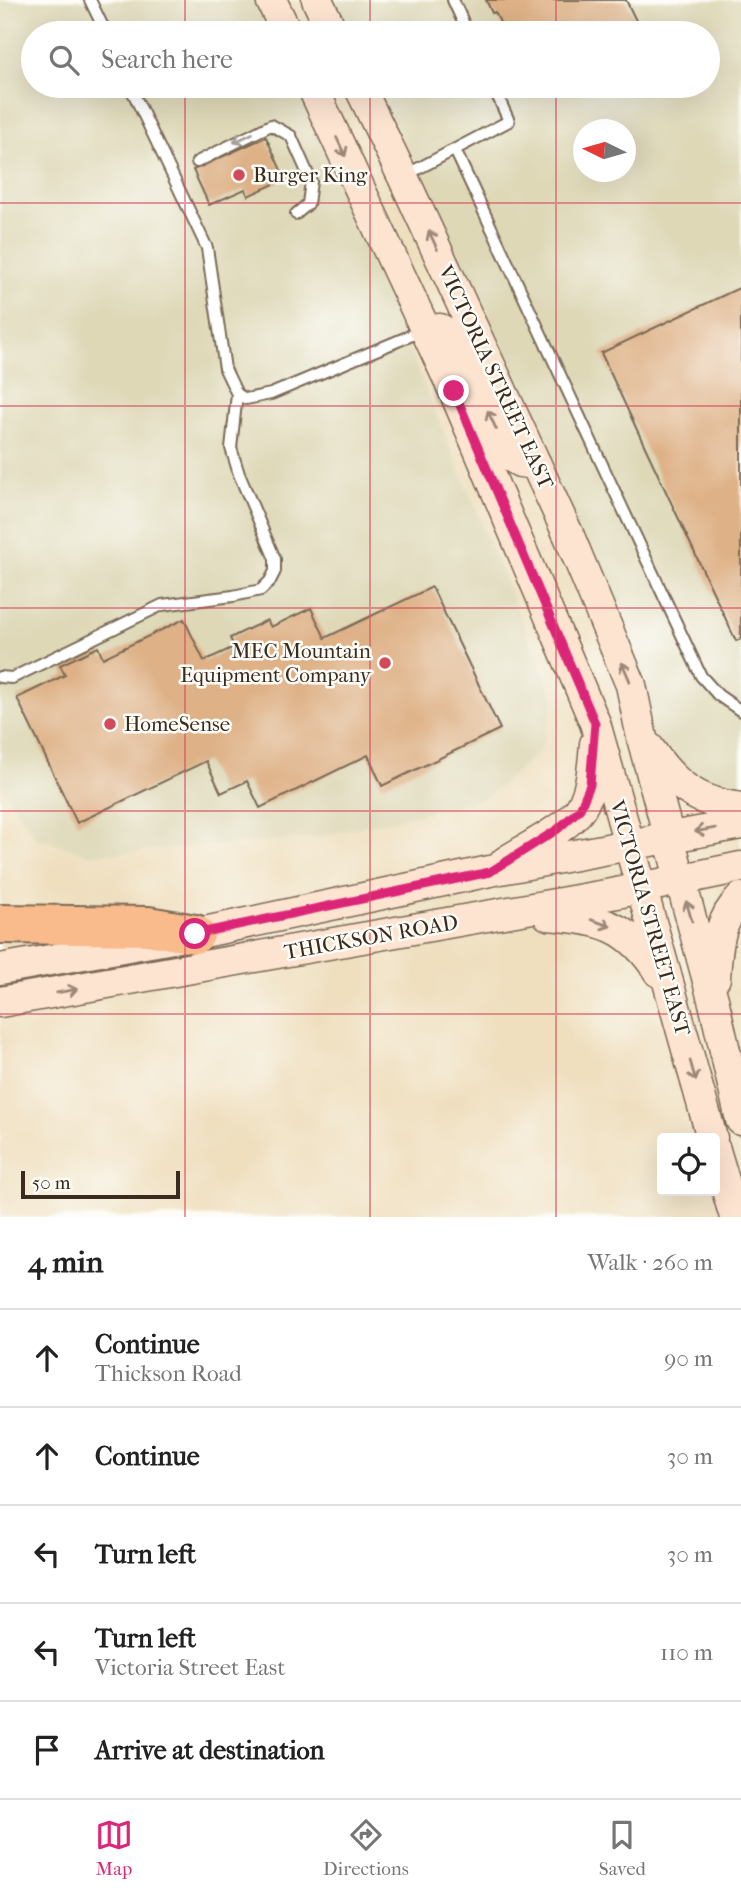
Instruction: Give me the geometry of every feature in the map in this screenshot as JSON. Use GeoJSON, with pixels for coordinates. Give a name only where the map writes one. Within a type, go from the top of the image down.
{"type":"FeatureCollection","features":[{"type":"Feature","properties":{"kind":"highway"},"geometry":{"type":"LineString","coordinates":[[0,924],[148,926],[195,934]]}},
{"type":"Feature","properties":{"kind":"main road"},"geometry":{"type":"LineString","coordinates":[[271,0],[281,21]]}},
{"type":"Feature","properties":{"kind":"main road"},"geometry":{"type":"LineString","coordinates":[[317,0],[327,21]]}},
{"type":"Feature","properties":{"kind":"main road","name":"VICTORIA STREET EAST"},"geometry":{"type":"LineString","coordinates":[[318,98],[454,391],[595,723],[711,1133]]}},
{"type":"Feature","properties":{"kind":"main road","name":"VICTORIA STREET EAST"},"geometry":{"type":"LineString","coordinates":[[365,98],[569,536],[631,685],[642,738],[714,1003],[741,1119]]}},
{"type":"Feature","properties":{"kind":"main road"},"geometry":{"type":"LineString","coordinates":[[425,330],[440,329],[452,336],[508,455],[520,462],[536,464]]}},
{"type":"Feature","properties":{"kind":"main road"},"geometry":{"type":"LineString","coordinates":[[490,872],[558,829],[580,809],[590,785],[595,723]]}},
{"type":"Feature","properties":{"kind":"main road"},"geometry":{"type":"LineString","coordinates":[[642,738],[663,770],[691,794],[723,806],[741,808]]}},
{"type":"Feature","properties":{"kind":"main road","name":"THICKSON ROAD"},"geometry":{"type":"LineString","coordinates":[[0,969],[195,934],[490,872],[741,824]]}},
{"type":"Feature","properties":{"kind":"main road","name":"THICKSON ROAD"},"geometry":{"type":"LineString","coordinates":[[0,1003],[509,912],[741,867]]}},
{"type":"Feature","properties":{"kind":"main road"},"geometry":{"type":"LineString","coordinates":[[714,1003],[717,939],[731,907],[741,898]]}},
{"type":"Feature","properties":{"kind":"main road"},"geometry":{"type":"LineString","coordinates":[[509,912],[589,919],[620,930],[645,950],[671,992]]}},
{"type":"Feature","properties":{"kind":"main road"},"geometry":{"type":"LineString","coordinates":[[720,1167],[735,1217]]}},
{"type":"Feature","properties":{"kind":"lane"},"geometry":{"type":"LineString","coordinates":[[90,0],[100,21]]}},
{"type":"Feature","properties":{"kind":"lane"},"geometry":{"type":"LineString","coordinates":[[453,0],[463,21]]}},
{"type":"Feature","properties":{"kind":"lane"},"geometry":{"type":"LineString","coordinates":[[0,677],[12,678],[162,605],[261,590],[275,571],[275,559],[239,474],[231,448],[237,394],[225,369],[207,248],[136,98]]}},
{"type":"Feature","properties":{"kind":"lane"},"geometry":{"type":"LineString","coordinates":[[404,177],[509,121],[498,98]]}},
{"type":"Feature","properties":{"kind":"lane"},"geometry":{"type":"LineString","coordinates":[[197,162],[271,125],[291,136],[311,181],[308,204],[296,214]]}},
{"type":"Feature","properties":{"kind":"lane"},"geometry":{"type":"LineString","coordinates":[[455,150],[701,676],[718,695],[741,711]]}},
{"type":"Feature","properties":{"kind":"lane"},"geometry":{"type":"LineString","coordinates":[[237,394],[246,399],[271,394],[425,330]]}},
{"type":"Feature","properties":{"kind":"shaded area"},"geometry":{"type":"Polygon","coordinates":[[[0,0],[256,0],[266,21],[21,21],[21,98],[301,98],[344,191],[554,698],[540,752],[484,799],[317,837],[89,855],[35,837],[0,785],[0,0]]]}},
{"type":"Feature","properties":{"kind":"shaded area"},"geometry":{"type":"Polygon","coordinates":[[[324,0],[741,0],[741,802],[711,795],[658,747],[370,98],[720,98],[720,21],[334,21],[324,0]]]}},
{"type":"Feature","properties":{"kind":"building"},"geometry":{"type":"Polygon","coordinates":[[[486,0],[626,0],[636,21],[499,21],[495,12],[492,13],[486,0]]]}},
{"type":"Feature","properties":{"kind":"building","name":"Burger King"},"geometry":{"type":"Polygon","coordinates":[[[266,137],[285,179],[248,196],[245,189],[209,205],[193,170],[266,137]]]}},
{"type":"Feature","properties":{"kind":"building"},"geometry":{"type":"Polygon","coordinates":[[[741,287],[741,639],[736,641],[601,353],[741,287]]]}},
{"type":"Feature","properties":{"kind":"building"},"geometry":{"type":"Polygon","coordinates":[[[432,587],[500,729],[382,786],[368,755],[260,808],[247,781],[221,793],[206,761],[77,823],[17,698],[65,675],[60,665],[98,647],[103,658],[184,619],[204,661],[234,647],[230,638],[267,620],[271,627],[311,608],[325,638],[432,587]]]}},
{"type":"Feature","properties":{"kind":"place","name":"Burger King"},"geometry":{"type":"Point","coordinates":[239,175]}},
{"type":"Feature","properties":{"kind":"place","name":"MEC Mountain Equipment Company"},"geometry":{"type":"Point","coordinates":[385,663]}},
{"type":"Feature","properties":{"kind":"place","name":"HomeSense"},"geometry":{"type":"Point","coordinates":[110,724]}},
{"type":"Feature","properties":{"kind":"route"},"geometry":{"type":"LineString","coordinates":[[195,934],[490,872],[558,829],[580,809],[590,785],[595,723],[454,391]]}}]}
